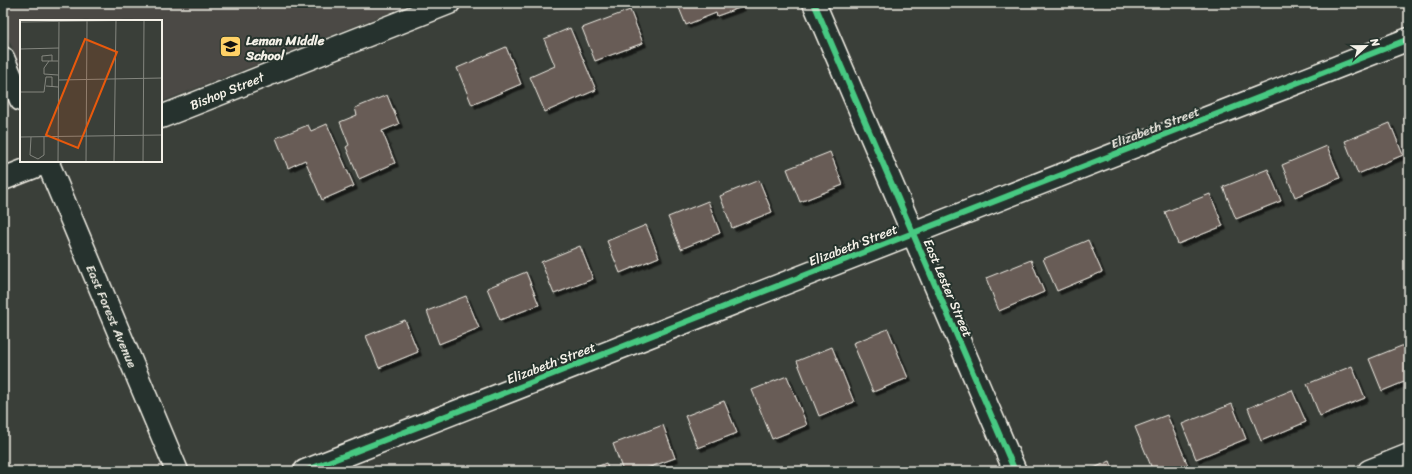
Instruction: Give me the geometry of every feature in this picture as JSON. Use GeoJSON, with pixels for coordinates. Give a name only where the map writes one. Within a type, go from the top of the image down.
{"type":"FeatureCollection","features":[{"type":"Feature","properties":{"kind":"street","name":"Bishop Street"},"geometry":{"type":"LineString","coordinates":[[162,117],[449,3]]}},
{"type":"Feature","properties":{"kind":"street","name":"East Lester Street"},"geometry":{"type":"LineString","coordinates":[[814,3],[1014,471]]}},
{"type":"Feature","properties":{"kind":"street","name":"Elizabeth Street"},"geometry":{"type":"LineString","coordinates":[[305,471],[1409,39]]}},
{"type":"Feature","properties":{"kind":"street"},"geometry":{"type":"LineString","coordinates":[[3,58],[20,98]]}},
{"type":"Feature","properties":{"kind":"street"},"geometry":{"type":"LineString","coordinates":[[3,179],[46,162]]}},
{"type":"Feature","properties":{"kind":"street","name":"East Forest Avenue"},"geometry":{"type":"LineString","coordinates":[[48,162],[177,471]]}},
{"type":"Feature","properties":{"kind":"street"},"geometry":{"type":"LineString","coordinates":[[1368,471],[1409,455]]}},
{"type":"Feature","properties":{"kind":"shaded area","name":"Leman Middle School"},"geometry":{"type":"Polygon","coordinates":[[[3,3],[413,3],[162,102],[162,20],[20,20],[20,66],[3,26],[3,3]]]}},
{"type":"Feature","properties":{"kind":"building"},"geometry":{"type":"Polygon","coordinates":[[[677,3],[740,3],[742,7],[717,16],[716,13],[686,25],[677,3]]]}},
{"type":"Feature","properties":{"kind":"building"},"geometry":{"type":"Polygon","coordinates":[[[630,10],[643,43],[595,61],[582,28],[630,10]]]}},
{"type":"Feature","properties":{"kind":"building"},"geometry":{"type":"Polygon","coordinates":[[[570,28],[596,90],[545,112],[530,77],[555,66],[544,39],[570,28]]]}},
{"type":"Feature","properties":{"kind":"building"},"geometry":{"type":"Polygon","coordinates":[[[506,47],[521,84],[472,105],[457,68],[506,47]]]}},
{"type":"Feature","properties":{"kind":"building"},"geometry":{"type":"Polygon","coordinates":[[[387,95],[399,124],[382,131],[395,163],[359,179],[346,147],[349,145],[340,122],[357,115],[355,108],[387,95]]]}},
{"type":"Feature","properties":{"kind":"building"},"geometry":{"type":"Polygon","coordinates":[[[1409,114],[1409,130],[1403,116],[1409,114]]]}},
{"type":"Feature","properties":{"kind":"building"},"geometry":{"type":"Polygon","coordinates":[[[1390,123],[1403,155],[1358,174],[1345,141],[1390,123]]]}},
{"type":"Feature","properties":{"kind":"building"},"geometry":{"type":"Polygon","coordinates":[[[327,124],[354,186],[322,200],[305,160],[288,168],[276,138],[308,125],[311,131],[327,124]]]}},
{"type":"Feature","properties":{"kind":"building"},"geometry":{"type":"Polygon","coordinates":[[[1327,146],[1340,178],[1295,197],[1282,165],[1327,146]]]}},
{"type":"Feature","properties":{"kind":"building"},"geometry":{"type":"Polygon","coordinates":[[[830,152],[843,185],[800,202],[787,169],[830,152]]]}},
{"type":"Feature","properties":{"kind":"building"},"geometry":{"type":"Polygon","coordinates":[[[1268,169],[1281,201],[1236,219],[1223,187],[1268,169]]]}},
{"type":"Feature","properties":{"kind":"building"},"geometry":{"type":"Polygon","coordinates":[[[759,180],[772,212],[732,228],[720,196],[759,180]]]}},
{"type":"Feature","properties":{"kind":"building"},"geometry":{"type":"Polygon","coordinates":[[[1210,194],[1223,226],[1178,244],[1165,212],[1210,194]]]}},
{"type":"Feature","properties":{"kind":"building"},"geometry":{"type":"Polygon","coordinates":[[[708,201],[720,233],[681,249],[668,217],[708,201]]]}},
{"type":"Feature","properties":{"kind":"building"},"geometry":{"type":"Polygon","coordinates":[[[646,225],[659,257],[620,273],[607,241],[646,225]]]}},
{"type":"Feature","properties":{"kind":"building"},"geometry":{"type":"Polygon","coordinates":[[[1088,240],[1102,272],[1057,291],[1043,259],[1088,240]]]}},
{"type":"Feature","properties":{"kind":"building"},"geometry":{"type":"Polygon","coordinates":[[[580,246],[593,279],[554,294],[541,262],[580,246]]]}},
{"type":"Feature","properties":{"kind":"building"},"geometry":{"type":"Polygon","coordinates":[[[1031,260],[1044,292],[999,311],[986,278],[1031,260]]]}},
{"type":"Feature","properties":{"kind":"building"},"geometry":{"type":"Polygon","coordinates":[[[526,272],[539,305],[500,320],[487,288],[526,272]]]}},
{"type":"Feature","properties":{"kind":"building"},"geometry":{"type":"Polygon","coordinates":[[[466,296],[479,328],[439,344],[427,311],[466,296]]]}},
{"type":"Feature","properties":{"kind":"building"},"geometry":{"type":"Polygon","coordinates":[[[405,320],[418,352],[379,368],[366,336],[405,320]]]}},
{"type":"Feature","properties":{"kind":"building"},"geometry":{"type":"Polygon","coordinates":[[[888,329],[908,378],[873,392],[853,343],[888,329]]]}},
{"type":"Feature","properties":{"kind":"building"},"geometry":{"type":"Polygon","coordinates":[[[1409,343],[1409,380],[1382,391],[1369,359],[1409,343]]]}},
{"type":"Feature","properties":{"kind":"building"},"geometry":{"type":"Polygon","coordinates":[[[832,347],[854,402],[819,416],[797,361],[832,347]]]}},
{"type":"Feature","properties":{"kind":"building"},"geometry":{"type":"Polygon","coordinates":[[[1352,366],[1365,398],[1320,416],[1307,384],[1352,366]]]}},
{"type":"Feature","properties":{"kind":"building"},"geometry":{"type":"Polygon","coordinates":[[[787,376],[807,425],[772,439],[752,390],[787,376]]]}},
{"type":"Feature","properties":{"kind":"building"},"geometry":{"type":"Polygon","coordinates":[[[1292,390],[1306,422],[1261,441],[1248,408],[1292,390]]]}},
{"type":"Feature","properties":{"kind":"building"},"geometry":{"type":"Polygon","coordinates":[[[724,401],[737,433],[698,448],[685,416],[724,401]]]}},
{"type":"Feature","properties":{"kind":"building"},"geometry":{"type":"Polygon","coordinates":[[[1232,404],[1246,439],[1196,459],[1182,424],[1232,404]]]}},
{"type":"Feature","properties":{"kind":"building"},"geometry":{"type":"Polygon","coordinates":[[[1167,415],[1189,468],[1182,471],[1153,471],[1135,427],[1167,415]]]}},
{"type":"Feature","properties":{"kind":"building"},"geometry":{"type":"Polygon","coordinates":[[[663,425],[675,458],[639,471],[623,471],[613,444],[663,425]]]}},
{"type":"Feature","properties":{"kind":"building"},"geometry":{"type":"Polygon","coordinates":[[[1110,461],[1114,471],[1087,471],[1110,461]]]}},
{"type":"Feature","properties":{"kind":"building"},"geometry":{"type":"Polygon","coordinates":[[[606,463],[609,471],[586,471],[606,463]]]}},
{"type":"Feature","properties":{"kind":"cycle path"},"geometry":{"type":"LineString","coordinates":[[814,3],[1015,471]]}},
{"type":"Feature","properties":{"kind":"cycle path"},"geometry":{"type":"LineString","coordinates":[[305,471],[1409,39]]}},
{"type":"Feature","properties":{"kind":"place","name":"Leman Middle School"},"geometry":{"type":"Point","coordinates":[231,47]}}]}
